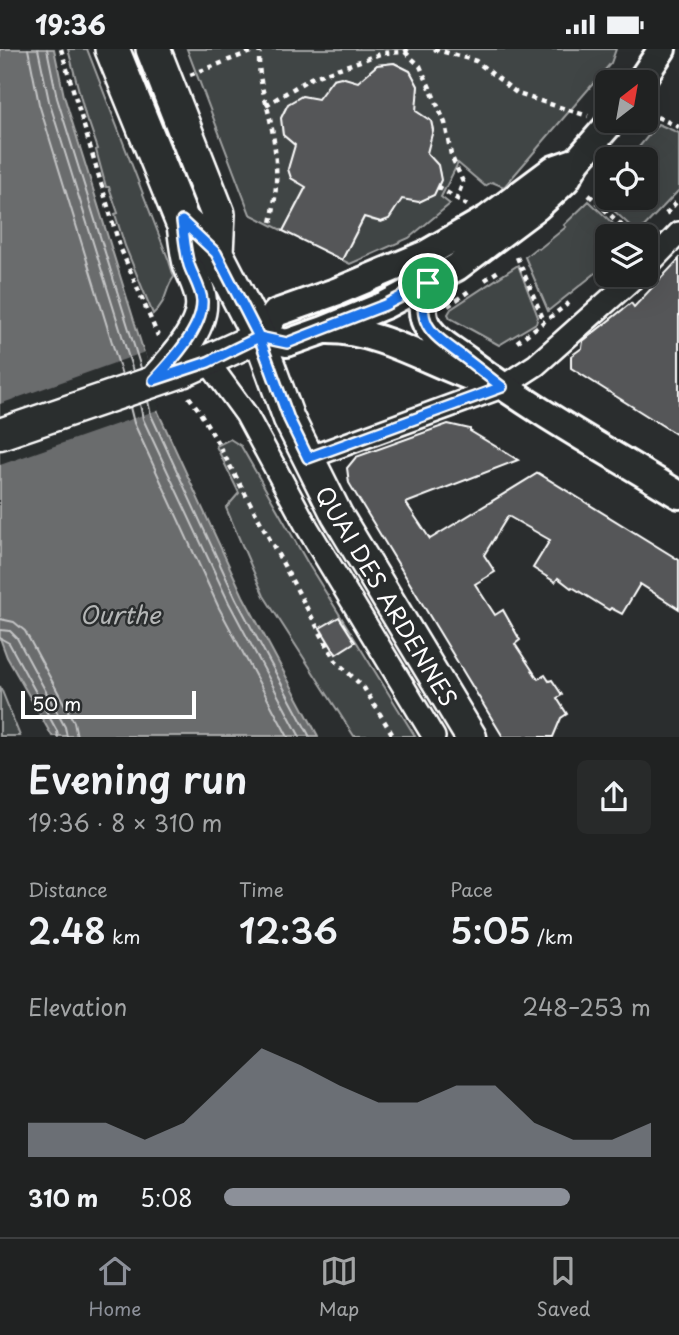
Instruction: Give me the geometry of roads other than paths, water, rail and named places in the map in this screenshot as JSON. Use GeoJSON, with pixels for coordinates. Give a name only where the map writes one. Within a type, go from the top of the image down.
{"type":"FeatureCollection","features":[{"type":"Feature","properties":{"kind":"main road"},"geometry":{"type":"LineString","coordinates":[[112,49],[182,221],[188,264],[200,289],[202,304],[189,337],[178,355],[154,380]]}},
{"type":"Feature","properties":{"kind":"main road"},"geometry":{"type":"LineString","coordinates":[[153,49],[218,214],[216,253]]}},
{"type":"Feature","properties":{"kind":"main road"},"geometry":{"type":"LineString","coordinates":[[0,434],[208,362],[259,337],[216,253],[182,221]]}},
{"type":"Feature","properties":{"kind":"main road","name":"QUAI DES ARDENNES"},"geometry":{"type":"LineString","coordinates":[[259,337],[289,419],[308,458],[365,563],[471,737]]}},
{"type":"Feature","properties":{"kind":"street"},"geometry":{"type":"LineString","coordinates":[[648,70],[662,49]]}},
{"type":"Feature","properties":{"kind":"street"},"geometry":{"type":"LineString","coordinates":[[577,161],[554,169],[487,219],[426,254],[351,286],[276,313],[259,337],[287,343],[385,305],[428,283],[483,249],[537,207],[566,180],[577,161],[601,133]]}},
{"type":"Feature","properties":{"kind":"street"},"geometry":{"type":"LineString","coordinates":[[658,255],[679,233]]}},
{"type":"Feature","properties":{"kind":"street"},"geometry":{"type":"LineString","coordinates":[[428,283],[423,314],[430,331],[440,341],[502,387],[679,495]]}},
{"type":"Feature","properties":{"kind":"street"},"geometry":{"type":"LineString","coordinates":[[308,458],[502,387],[536,365],[624,287]]}},
{"type":"Feature","properties":{"kind":"street"},"geometry":{"type":"LineString","coordinates":[[324,330],[342,330],[386,341],[452,371],[502,387]]}},
{"type":"Feature","properties":{"kind":"street","name":"QUAI DES ARDENNES"},"geometry":{"type":"LineString","coordinates":[[208,362],[246,414],[307,527],[434,737]]}},
{"type":"Feature","properties":{"kind":"water","name":"Ourthe"},"geometry":{"type":"Polygon","coordinates":[[[0,49],[54,49],[64,96],[145,356],[158,412],[243,596],[318,736],[52,736],[7,657],[0,638],[0,49]]]}}]}
